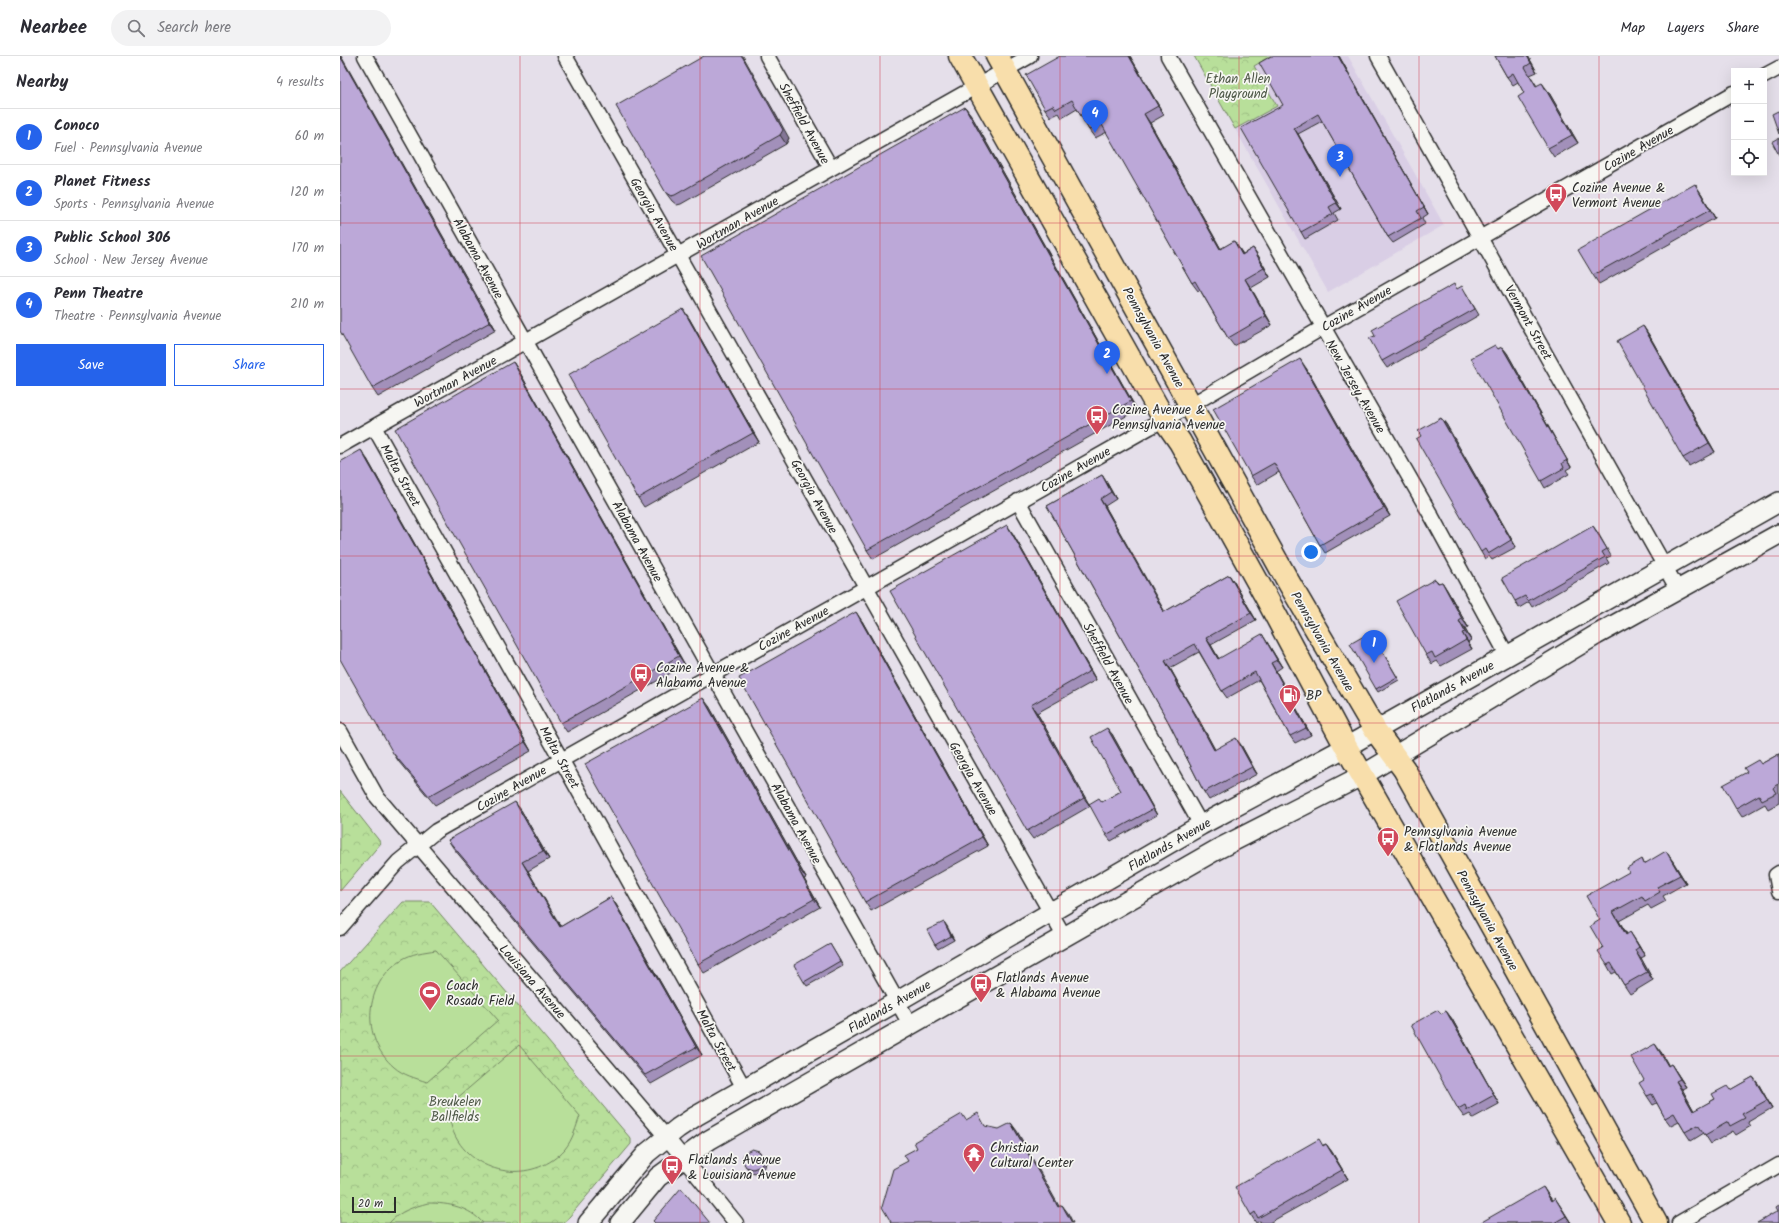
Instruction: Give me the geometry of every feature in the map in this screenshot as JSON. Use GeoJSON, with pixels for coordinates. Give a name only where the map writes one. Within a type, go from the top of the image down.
{"type":"FeatureCollection","features":[{"type":"Feature","properties":{"kind":"main road"},"geometry":{"type":"LineString","coordinates":[[960,56],[1164,419],[1180,442],[1346,746],[1619,1223]]}},
{"type":"Feature","properties":{"kind":"main road","name":"Pennsylvania Avenue"},"geometry":{"type":"LineString","coordinates":[[1001,63],[1289,583],[1375,730],[1395,756],[1496,932],[1656,1223]]}},
{"type":"Feature","properties":{"kind":"main road","name":"Flatlands Avenue"},"geometry":{"type":"LineString","coordinates":[[588,1223],[648,1153],[678,1128],[696,1116],[898,1002],[1201,825],[1375,730],[1779,502]]}},
{"type":"Feature","properties":{"kind":"main road","name":"Flatlands Avenue"},"geometry":{"type":"LineString","coordinates":[[620,1223],[658,1177],[709,1140],[911,1026],[1064,936],[1218,849],[1363,775],[1596,635],[1779,534]]}},
{"type":"Feature","properties":{"kind":"street","name":"Alabama Avenue"},"geometry":{"type":"LineString","coordinates":[[365,56],[911,1026]]}},
{"type":"Feature","properties":{"kind":"street","name":"Georgia Avenue"},"geometry":{"type":"LineString","coordinates":[[566,56],[1064,936]]}},
{"type":"Feature","properties":{"kind":"street","name":"Sheffield Avenue"},"geometry":{"type":"LineString","coordinates":[[767,56],[831,168]]}},
{"type":"Feature","properties":{"kind":"street","name":"Wortman Avenue"},"geometry":{"type":"LineString","coordinates":[[340,446],[977,86],[1001,63],[1030,56]]}},
{"type":"Feature","properties":{"kind":"street","name":"New Jersey Avenue"},"geometry":{"type":"LineString","coordinates":[[1168,56],[1322,328],[1432,517],[1507,655]]}},
{"type":"Feature","properties":{"kind":"street","name":"Vermont Street"},"geometry":{"type":"LineString","coordinates":[[1378,56],[1678,590]]}},
{"type":"Feature","properties":{"kind":"street"},"geometry":{"type":"LineString","coordinates":[[1767,74],[1779,68]]}},
{"type":"Feature","properties":{"kind":"street","name":"Cozine Avenue"},"geometry":{"type":"LineString","coordinates":[[340,928],[398,862],[416,845],[436,831],[1018,501],[1191,405],[1322,328],[1731,95]]}},
{"type":"Feature","properties":{"kind":"street","name":"Malta Street"},"geometry":{"type":"LineString","coordinates":[[374,427],[744,1088]]}},
{"type":"Feature","properties":{"kind":"street","name":"Sheffield Avenue"},"geometry":{"type":"LineString","coordinates":[[1018,501],[1201,825]]}},
{"type":"Feature","properties":{"kind":"street","name":"Louisiana Avenue"},"geometry":{"type":"LineString","coordinates":[[340,731],[377,797],[416,845],[667,1138],[736,1223]]}},
{"type":"Feature","properties":{"kind":"street"},"geometry":{"type":"LineString","coordinates":[[1779,873],[1776,875],[1779,890]]}},
{"type":"Feature","properties":{"kind":"street"},"geometry":{"type":"LineString","coordinates":[[1679,1223],[1779,1165]]}},
{"type":"Feature","properties":{"kind":"shaded area"},"geometry":{"type":"Polygon","coordinates":[[[1271,56],[1348,56],[1444,225],[1328,292],[1235,129],[1277,106],[1254,66],[1271,56]]]}},
{"type":"Feature","properties":{"kind":"green space","name":"Ethan Allen Playground"},"geometry":{"type":"Polygon","coordinates":[[[1194,56],[1271,56],[1254,66],[1277,106],[1235,129],[1194,56]]]}},
{"type":"Feature","properties":{"kind":"green space"},"geometry":{"type":"Polygon","coordinates":[[[340,791],[381,843],[340,891],[340,791]]]}},
{"type":"Feature","properties":{"kind":"green space","name":"Breukelen Ballfields"},"geometry":{"type":"Polygon","coordinates":[[[403,902],[430,902],[631,1139],[631,1144],[564,1223],[340,1223],[340,972],[403,902]]]}},
{"type":"Feature","properties":{"kind":"green space","name":"Coach Rosado Field"},"geometry":{"type":"Polygon","coordinates":[[[436,950],[498,1020],[427,1082],[401,1072],[383,1055],[376,1041],[372,1027],[371,1012],[374,997],[380,983],[389,970],[401,960],[409,956],[436,950]]]}},
{"type":"Feature","properties":{"kind":"green space"},"geometry":{"type":"Polygon","coordinates":[[[519,1045],[580,1116],[568,1145],[553,1160],[539,1167],[525,1171],[510,1171],[495,1168],[481,1162],[468,1153],[458,1141],[454,1133],[448,1106],[519,1045]]]}},
{"type":"Feature","properties":{"kind":"green space"},"geometry":{"type":"Polygon","coordinates":[[[428,1203],[458,1207],[471,1213],[483,1223],[389,1223],[398,1215],[407,1210],[428,1203]]]}},
{"type":"Feature","properties":{"kind":"building"},"geometry":{"type":"Polygon","coordinates":[[[340,56],[490,322],[372,388],[340,331],[340,56]]]}},
{"type":"Feature","properties":{"kind":"building"},"geometry":{"type":"Polygon","coordinates":[[[704,56],[742,56],[783,130],[780,135],[671,196],[666,193],[616,106],[704,56]]]}},
{"type":"Feature","properties":{"kind":"building"},"geometry":{"type":"Polygon","coordinates":[[[1060,56],[1129,56],[1158,106],[1144,114],[1220,249],[1234,241],[1242,255],[1253,248],[1264,268],[1245,279],[1266,316],[1228,338],[1195,281],[1192,283],[1101,123],[1089,130],[1072,100],[1056,109],[1053,105],[1045,109],[1026,75],[1060,56]]]}},
{"type":"Feature","properties":{"kind":"building"},"geometry":{"type":"Polygon","coordinates":[[[1271,56],[1338,56],[1424,207],[1417,211],[1421,218],[1388,237],[1318,114],[1294,128],[1336,203],[1329,207],[1333,214],[1301,232],[1241,128],[1283,105],[1259,63],[1271,56]]]}},
{"type":"Feature","properties":{"kind":"building"},"geometry":{"type":"Polygon","coordinates":[[[1495,56],[1527,56],[1531,63],[1525,67],[1536,86],[1542,83],[1572,135],[1548,148],[1518,97],[1524,93],[1513,73],[1507,77],[1495,56]]]}},
{"type":"Feature","properties":{"kind":"building"},"geometry":{"type":"Polygon","coordinates":[[[965,107],[1131,401],[867,550],[701,256],[965,107]]]}},
{"type":"Feature","properties":{"kind":"building"},"geometry":{"type":"Polygon","coordinates":[[[1778,111],[1779,112],[1779,134],[1772,114],[1778,111]]]}},
{"type":"Feature","properties":{"kind":"building"},"geometry":{"type":"Polygon","coordinates":[[[1779,138],[1779,155],[1772,142],[1779,138]]]}},
{"type":"Feature","properties":{"kind":"building"},"geometry":{"type":"Polygon","coordinates":[[[1695,184],[1710,210],[1593,275],[1578,250],[1695,184]]]}},
{"type":"Feature","properties":{"kind":"building"},"geometry":{"type":"Polygon","coordinates":[[[1454,284],[1457,289],[1462,286],[1475,309],[1382,361],[1369,338],[1375,336],[1372,330],[1454,284]]]}},
{"type":"Feature","properties":{"kind":"building"},"geometry":{"type":"Polygon","coordinates":[[[683,309],[753,433],[638,498],[568,375],[683,309]]]}},
{"type":"Feature","properties":{"kind":"building"},"geometry":{"type":"Polygon","coordinates":[[[1643,326],[1709,443],[1683,458],[1617,341],[1643,326]]]}},
{"type":"Feature","properties":{"kind":"building"},"geometry":{"type":"Polygon","coordinates":[[[1495,345],[1498,349],[1502,347],[1567,460],[1562,463],[1564,468],[1541,481],[1471,358],[1495,345]]]}},
{"type":"Feature","properties":{"kind":"building"},"geometry":{"type":"Polygon","coordinates":[[[1300,359],[1384,508],[1320,545],[1274,463],[1251,476],[1213,409],[1300,359]]]}},
{"type":"Feature","properties":{"kind":"building"},"geometry":{"type":"Polygon","coordinates":[[[513,362],[679,656],[561,723],[395,429],[513,362]]]}},
{"type":"Feature","properties":{"kind":"building"},"geometry":{"type":"Polygon","coordinates":[[[1441,418],[1511,540],[1488,554],[1485,549],[1481,552],[1416,439],[1421,436],[1418,431],[1441,418]]]}},
{"type":"Feature","properties":{"kind":"building"},"geometry":{"type":"Polygon","coordinates":[[[361,450],[525,742],[429,796],[393,753],[340,659],[340,462],[361,450]]]}},
{"type":"Feature","properties":{"kind":"building"},"geometry":{"type":"Polygon","coordinates":[[[1102,475],[1111,492],[1100,499],[1164,612],[1229,575],[1251,613],[1206,638],[1218,659],[1262,634],[1277,660],[1271,663],[1306,728],[1290,736],[1255,672],[1222,691],[1195,644],[1165,661],[1214,750],[1236,738],[1252,767],[1204,792],[1169,723],[1047,506],[1102,475]]]}},
{"type":"Feature","properties":{"kind":"building"},"geometry":{"type":"Polygon","coordinates":[[[1007,525],[1090,671],[1031,705],[1084,798],[1027,831],[890,591],[1007,525]]]}},
{"type":"Feature","properties":{"kind":"building"},"geometry":{"type":"Polygon","coordinates":[[[1593,526],[1607,549],[1602,552],[1605,557],[1528,601],[1525,596],[1515,601],[1502,578],[1593,526]]]}},
{"type":"Feature","properties":{"kind":"building"},"geometry":{"type":"Polygon","coordinates":[[[1435,579],[1438,583],[1442,582],[1462,619],[1459,621],[1465,632],[1462,633],[1466,640],[1435,658],[1432,652],[1426,655],[1396,601],[1435,579]]]}},
{"type":"Feature","properties":{"kind":"building"},"geometry":{"type":"Polygon","coordinates":[[[856,612],[982,837],[865,902],[739,678],[856,612]]]}},
{"type":"Feature","properties":{"kind":"building"},"geometry":{"type":"Polygon","coordinates":[[[1371,632],[1397,677],[1376,689],[1350,644],[1371,632]]]}},
{"type":"Feature","properties":{"kind":"building"},"geometry":{"type":"Polygon","coordinates":[[[703,698],[800,870],[799,871],[814,899],[698,964],[585,764],[703,698]]]}},
{"type":"Feature","properties":{"kind":"building"},"geometry":{"type":"Polygon","coordinates":[[[1107,728],[1153,809],[1106,835],[1089,804],[1099,798],[1102,802],[1121,791],[1091,737],[1107,728]]]}},
{"type":"Feature","properties":{"kind":"building"},"geometry":{"type":"Polygon","coordinates":[[[1779,754],[1779,784],[1773,788],[1776,793],[1762,800],[1759,795],[1736,808],[1723,785],[1747,772],[1744,768],[1758,760],[1761,764],[1779,754]]]}},
{"type":"Feature","properties":{"kind":"building"},"geometry":{"type":"Polygon","coordinates":[[[515,802],[543,851],[522,862],[560,927],[611,897],[696,1047],[645,1075],[448,840],[515,802]]]}},
{"type":"Feature","properties":{"kind":"building"},"geometry":{"type":"Polygon","coordinates":[[[1666,851],[1680,875],[1657,887],[1660,892],[1645,901],[1642,896],[1613,912],[1626,935],[1630,932],[1639,947],[1635,950],[1647,972],[1624,985],[1611,963],[1607,965],[1598,951],[1603,948],[1590,926],[1600,920],[1586,896],[1629,872],[1627,868],[1642,859],[1644,864],[1666,851]]]}},
{"type":"Feature","properties":{"kind":"building"},"geometry":{"type":"Polygon","coordinates":[[[944,922],[951,936],[935,945],[927,930],[944,922]]]}},
{"type":"Feature","properties":{"kind":"building"},"geometry":{"type":"Polygon","coordinates":[[[830,944],[840,961],[804,982],[794,965],[830,944]]]}},
{"type":"Feature","properties":{"kind":"building"},"geometry":{"type":"Polygon","coordinates":[[[1438,1010],[1441,1014],[1446,1011],[1494,1095],[1467,1110],[1465,1105],[1458,1109],[1411,1025],[1438,1010]]]}},
{"type":"Feature","properties":{"kind":"building"},"geometry":{"type":"Polygon","coordinates":[[[1655,1044],[1668,1066],[1671,1064],[1680,1079],[1676,1081],[1693,1111],[1715,1099],[1712,1094],[1727,1086],[1730,1090],[1753,1077],[1767,1100],[1742,1114],[1745,1118],[1730,1126],[1728,1122],[1705,1135],[1698,1125],[1685,1132],[1674,1113],[1665,1118],[1652,1094],[1647,1096],[1639,1083],[1644,1080],[1631,1057],[1655,1044]]]}},
{"type":"Feature","properties":{"kind":"building","name":"Christian Cultural Center"},"geometry":{"type":"Polygon","coordinates":[[[978,1113],[985,1126],[999,1129],[1011,1123],[1058,1207],[1062,1205],[1072,1223],[890,1223],[891,1222],[882,1207],[893,1169],[908,1161],[904,1155],[917,1148],[914,1142],[962,1114],[966,1120],[978,1113]]]}},
{"type":"Feature","properties":{"kind":"building"},"geometry":{"type":"Polygon","coordinates":[[[1319,1139],[1323,1146],[1326,1144],[1342,1170],[1258,1218],[1255,1212],[1251,1215],[1235,1187],[1319,1139]]]}},
{"type":"Feature","properties":{"kind":"building"},"geometry":{"type":"Polygon","coordinates":[[[752,1149],[759,1151],[763,1158],[761,1166],[753,1169],[746,1167],[742,1160],[744,1153],[752,1149]]]}},
{"type":"Feature","properties":{"kind":"building"},"geometry":{"type":"Polygon","coordinates":[[[1543,1187],[1551,1201],[1555,1198],[1566,1216],[1554,1223],[1480,1223],[1543,1187]]]}},
{"type":"Feature","properties":{"kind":"building"},"geometry":{"type":"Polygon","coordinates":[[[681,1188],[710,1223],[655,1223],[653,1221],[681,1188]]]}},
{"type":"Feature","properties":{"kind":"building"},"geometry":{"type":"Polygon","coordinates":[[[1779,1205],[1779,1223],[1757,1223],[1778,1211],[1776,1207],[1779,1205]]]}},
{"type":"Feature","properties":{"kind":"place","name":"Penn Theatre"},"geometry":{"type":"Point","coordinates":[1095,133]}},
{"type":"Feature","properties":{"kind":"place","name":"Public School 306"},"geometry":{"type":"Point","coordinates":[1340,177]}},
{"type":"Feature","properties":{"kind":"place","name":"Cozine Avenue & Vermont Avenue"},"geometry":{"type":"Point","coordinates":[1556,214]}},
{"type":"Feature","properties":{"kind":"place","name":"Planet Fitness"},"geometry":{"type":"Point","coordinates":[1107,374]}},
{"type":"Feature","properties":{"kind":"place","name":"Cozine Avenue & Pennsylvania Avenue"},"geometry":{"type":"Point","coordinates":[1097,436]}},
{"type":"Feature","properties":{"kind":"place","name":"Conoco"},"geometry":{"type":"Point","coordinates":[1374,663]}},
{"type":"Feature","properties":{"kind":"place","name":"Cozine Avenue & Alabama Avenue"},"geometry":{"type":"Point","coordinates":[641,694]}},
{"type":"Feature","properties":{"kind":"place","name":"BP"},"geometry":{"type":"Point","coordinates":[1290,714]}},
{"type":"Feature","properties":{"kind":"place","name":"Pennsylvania Avenue & Flatlands Avenue"},"geometry":{"type":"Point","coordinates":[1388,858]}},
{"type":"Feature","properties":{"kind":"place","name":"Flatlands Avenue & Alabama Avenue"},"geometry":{"type":"Point","coordinates":[981,1004]}},
{"type":"Feature","properties":{"kind":"place","name":"Coach Rosado Field"},"geometry":{"type":"Point","coordinates":[430,1012]}},
{"type":"Feature","properties":{"kind":"place","name":"Christian Cultural Center"},"geometry":{"type":"Point","coordinates":[974,1174]}},
{"type":"Feature","properties":{"kind":"place","name":"Flatlands Avenue & Louisiana Avenue"},"geometry":{"type":"Point","coordinates":[672,1186]}}]}
